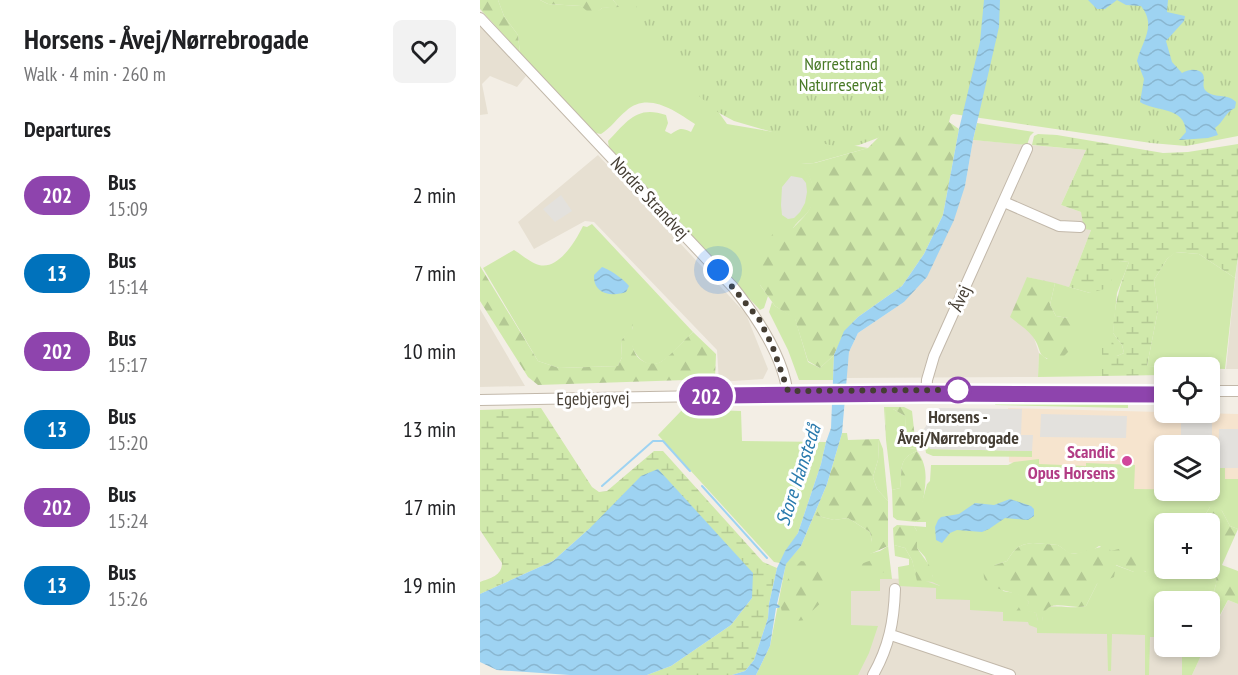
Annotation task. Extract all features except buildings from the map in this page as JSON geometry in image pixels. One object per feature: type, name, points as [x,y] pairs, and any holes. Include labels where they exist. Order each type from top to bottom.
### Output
[{"type":"street","name":"Nordre Strandvej","points":[[480,18],[733,286],[759,319],[772,345],[788,394]]},
{"type":"street","name":"Åvej","points":[[927,393],[927,380],[934,356],[1027,149]]},
{"type":"street","points":[[1004,202],[1059,226],[1080,227]]},
{"type":"street","name":"Egebjergvej","points":[[480,400],[706,396],[723,392],[852,394],[1154,391]]},
{"type":"street","points":[[1220,391],[1238,391]]},
{"type":"street","name":"Egebjergvej","points":[[927,393],[1154,398]]},
{"type":"street","points":[[1220,398],[1238,398]]},
{"type":"street","points":[[873,675],[891,635],[896,589]]},
{"type":"street","points":[[891,635],[1010,675]]},
{"type":"shaded area","points":[[480,26],[526,76],[517,87],[490,76],[482,84],[488,114],[480,115]]},
{"type":"shaded area","points":[[973,140],[1086,150],[1061,205],[1081,212],[1091,230],[1069,287],[1027,277],[1034,338],[1039,353],[1038,377],[846,378],[849,352],[858,333],[904,302],[965,186]]},
{"type":"shaded area","points":[[598,155],[746,314],[768,369],[763,379],[719,382],[717,350],[594,222],[585,221],[534,249],[518,222]]},
{"type":"shaded area","points":[[791,176],[802,178],[806,183],[807,192],[800,212],[794,218],[788,219],[782,215],[782,187]]},
{"type":"shaded area","points":[[561,195],[572,211],[555,222],[543,209]]},
{"type":"shaded area","points":[[1238,256],[1238,369],[1226,369],[1233,298]]},
{"type":"shaded area","points":[[480,309],[525,386],[480,387]]},
{"type":"shaded area","points":[[934,408],[1022,409],[1021,435],[1033,435],[1032,451],[930,449],[924,429],[934,414]]},
{"type":"shaded area","points":[[1008,408],[1154,412],[1154,423],[1220,423],[1220,414],[1238,414],[1238,491],[1220,490],[1220,435],[1154,435],[1154,500],[1009,462]]},
{"type":"shaded area","points":[[1041,414],[1127,416],[1126,438],[1040,437]]},
{"type":"shaded area","points":[[1181,423],[1212,423],[1212,435],[1181,435]]},
{"type":"shaded area","points":[[1219,429],[1238,429],[1238,468],[1220,468]]},
{"type":"shaded area","points":[[1160,501],[1176,501],[1183,507]]},
{"type":"shaded area","points":[[850,578],[917,579],[1154,626],[1154,657],[1185,657],[1184,675],[803,675]]},
{"type":"shaded area","points":[[1228,600],[1238,604],[1238,675],[1192,675],[1200,657],[1220,657],[1220,616]]},
{"type":"green space","points":[[480,0],[498,0],[504,16],[518,35],[520,53],[480,9]]},
{"type":"green space","points":[[498,0],[540,0],[548,4],[581,6],[598,11],[602,8],[618,6],[613,0],[639,0],[727,124],[868,148],[814,163],[801,164],[812,181],[813,202],[784,241],[760,285],[768,296],[764,308],[760,310],[609,148],[608,141],[627,122],[639,114],[656,112],[666,115],[668,123],[665,131],[671,134],[680,129],[691,132],[695,124],[661,105],[643,103],[634,105],[601,134],[595,133],[520,53],[518,35],[504,16]]},
{"type":"green space","points":[[540,0],[613,0],[619,7],[602,8],[593,16],[581,6],[548,4]]},
{"type":"green space","name":"Nørrestrand Naturreservat","points":[[636,0],[1238,0],[1238,136],[1186,146],[953,114],[926,132],[899,130],[859,145],[844,148],[779,134],[734,121],[719,113],[699,96],[691,77],[676,62],[639,39]]},
{"type":"green space","points":[[968,46],[949,122],[959,129],[943,215],[924,254],[902,286],[858,317],[845,331],[834,355],[820,368],[808,361],[795,319],[775,306],[760,285],[762,247],[777,229],[793,228],[805,215],[812,201],[811,181],[800,164],[815,163],[868,148]]},
{"type":"green space","points":[[977,123],[1034,132],[1027,145],[973,140]]},
{"type":"green space","points":[[1038,134],[1057,135],[1163,153],[1188,152],[1238,144],[1238,256],[1235,278],[1199,254],[1176,252],[1167,259],[1154,280],[1158,310],[1147,366],[1154,366],[1154,375],[1102,376],[1102,348],[1107,341],[1113,342],[1117,356],[1124,353],[1122,345],[1113,333],[1118,297],[1129,262],[1120,261],[1108,288],[1090,293],[1069,287],[1091,230],[1084,229],[1081,212],[1061,205],[1086,150],[1032,145],[1034,136]]},
{"type":"green space","points":[[592,224],[693,332],[661,362],[650,364],[637,355],[631,338],[633,326],[621,341],[622,357],[618,366],[559,368],[538,361],[483,268],[514,250],[539,265],[553,263],[566,253],[583,226],[587,227]]},
{"type":"green space","points":[[1175,252],[1199,254],[1235,278],[1225,369],[1220,369],[1220,357],[1154,357],[1154,366],[1147,366],[1158,310],[1154,280],[1167,259]]},
{"type":"green space","points":[[1120,261],[1129,262],[1117,293],[1113,333],[1122,345],[1124,353],[1117,356],[1102,348],[1102,376],[1038,377],[1039,353],[1047,359],[1068,318],[1056,316],[1050,305],[1055,283],[1090,293]]},
{"type":"green space","points":[[480,266],[538,361],[559,368],[618,366],[622,357],[621,341],[633,324],[632,342],[635,352],[642,361],[655,364],[666,358],[693,332],[716,354],[715,379],[538,385],[528,377],[480,301]]},
{"type":"green space","points":[[1027,277],[1055,283],[1050,305],[1056,316],[1068,318],[1076,328],[1073,347],[1060,360],[1043,356],[1031,334],[1010,317]]},
{"type":"green space","points":[[772,302],[795,318],[808,362],[820,368],[834,355],[833,380],[799,380],[788,350],[769,312]]},
{"type":"green space","points":[[996,402],[1128,403],[1128,408],[995,405]]},
{"type":"green space","points":[[884,407],[904,407],[912,411],[916,448],[906,448],[905,416],[893,409],[885,409],[886,440]]},
{"type":"green space","points":[[541,408],[592,487],[599,492],[607,491],[654,451],[663,451],[763,562],[777,568],[768,618],[754,660],[745,671],[732,675],[647,675],[671,666],[731,625],[752,598],[590,528],[553,561],[480,594],[480,582],[498,574],[502,563],[480,530],[480,410]]},
{"type":"green space","points":[[683,409],[741,411],[742,441],[826,442],[798,533],[780,563],[774,562],[658,435]]},
{"type":"green space","points":[[885,409],[893,409],[905,416],[906,447],[916,448],[917,451],[904,461],[900,488],[892,490],[886,440]]},
{"type":"green space","points":[[922,429],[924,429],[930,449],[1032,451],[1032,457],[933,456],[926,453]]},
{"type":"green space","points":[[842,433],[847,433],[848,440],[879,439],[878,460],[873,477],[877,489],[888,501],[888,546],[859,559],[857,556],[861,546],[872,542],[870,532],[848,518],[834,520],[814,515],[827,484]]},
{"type":"green space","points":[[879,439],[883,449],[888,501],[877,489],[873,477],[878,460]]},
{"type":"green space","points":[[917,451],[925,467],[926,475],[921,518],[916,522],[897,520],[893,517],[892,490],[900,488],[901,470],[906,457]]},
{"type":"green space","points":[[1039,459],[1039,464],[1135,465],[1134,489],[1154,489],[1154,501],[1220,501],[1220,468],[1225,468],[1225,479],[1238,479],[1238,529],[1230,526],[1222,511],[1210,507],[1206,513],[1154,513],[1154,579],[1216,579],[1214,591],[1154,591],[1154,637],[1150,637],[1149,675],[1145,675],[1145,635],[1112,634],[1111,671],[1108,671],[1107,634],[1037,633],[1037,628],[1029,625],[1028,622],[1003,621],[1003,612],[970,610],[970,600],[936,599],[936,588],[899,586],[898,567],[909,565],[909,559],[895,556],[894,545],[905,548],[912,560],[917,578],[940,586],[933,577],[925,557],[917,548],[917,531],[914,526],[926,527],[926,522],[916,522],[920,518],[921,506],[927,484],[930,481],[931,465],[1008,465],[1014,462]],"holes":[[[1033,543],[1058,545],[1070,554],[1090,552],[1099,546],[1146,572],[1134,572],[1115,565],[1097,584],[1086,606],[1048,607],[1043,613],[1042,621],[1038,621],[1036,613],[1025,612],[1029,602],[1027,599],[1018,594],[1003,591],[995,565],[1007,561],[1020,546]]]},
{"type":"green space","points":[[1210,507],[1217,507],[1222,511],[1230,526],[1238,529],[1222,565],[1238,571],[1238,604],[1228,600],[1220,615],[1220,591],[1214,591],[1216,579],[1220,579],[1220,513],[1206,513]]},
{"type":"green space","points":[[814,515],[834,520],[848,518],[870,532],[872,542],[868,554],[888,546],[892,579],[880,579],[880,591],[851,591],[851,625],[878,626],[869,653],[858,675],[756,675],[770,646],[786,563],[801,546]]},
{"type":"green space","points":[[897,525],[914,526],[917,531],[917,548],[931,568],[933,577],[942,578],[943,587],[932,582],[917,581],[912,560],[905,548],[894,545],[893,528]]},
{"type":"green space","points":[[1033,543],[1058,545],[1071,554],[1107,546],[1111,551],[1126,547],[1146,573],[1134,572],[1116,565],[1114,577],[1097,584],[1086,606],[1053,606],[1044,613],[1042,622],[1038,621],[1036,613],[1028,612],[1022,615],[1015,613],[1019,607],[1027,606],[1029,602],[1024,598],[994,587],[984,578],[984,572],[1007,561],[1020,546]]},
{"type":"green space","points":[[886,558],[889,560],[889,571],[868,576],[853,575],[862,564]]},
{"type":"green space","points":[[801,561],[814,565],[821,572],[827,596],[805,620],[792,620],[784,616],[781,599],[789,578]]},
{"type":"green space","points":[[1182,657],[1200,657],[1192,675],[1182,675]]},
{"type":"water","points":[[984,0],[1000,0],[999,27],[965,186],[954,220],[927,277],[904,302],[858,333],[849,352],[842,433],[827,484],[801,546],[786,564],[777,604],[780,606],[776,608],[770,646],[756,675],[732,675],[745,671],[754,660],[768,618],[777,568],[785,551],[798,533],[821,464],[831,428],[834,355],[844,331],[858,317],[902,286],[924,254],[943,215],[959,129],[980,42]]},
{"type":"water","points":[[1088,0],[1117,0],[1105,9],[1097,9]]},
{"type":"water","points":[[1117,0],[1168,0],[1167,12],[1185,16],[1184,21],[1166,41],[1172,62],[1182,73],[1191,70],[1201,72],[1204,76],[1205,90],[1208,93],[1233,99],[1236,102],[1235,108],[1228,112],[1215,128],[1218,135],[1179,140],[1186,132],[1180,118],[1168,111],[1140,102],[1144,79],[1137,61],[1147,34],[1148,20],[1141,6],[1126,5]]},
{"type":"water","points":[[602,267],[613,272],[629,286],[626,292],[609,294],[600,290],[594,275]]},
{"type":"water","points":[[658,469],[753,573],[752,598],[731,625],[671,666],[647,675],[570,675],[497,670],[480,662],[480,594],[553,561],[590,528],[641,476]]},
{"type":"water","points":[[1010,499],[1031,506],[1034,509],[1034,516],[1028,520],[1005,518],[982,532],[957,530],[950,533],[942,543],[936,540],[935,527],[941,517],[959,514],[975,503],[994,505]]},
{"type":"waterway","points":[[602,486],[653,441],[663,441],[690,471]]},
{"type":"waterway","points":[[702,486],[767,558]]},
{"type":"bus line","name":"202","points":[[1154,391],[852,390],[723,392],[706,396],[723,399],[1154,398]]},
{"type":"place","name":"Horsens - Åvej/Nørrebrogade","points":[[958,390]]},
{"type":"place","name":"Scandic Opus Horsens","points":[[1127,461]]},
{"type":"route","points":[[718,270],[759,319],[772,345],[788,391],[958,390]]},
{"type":"water label","name":"Store Hanstedå","points":[[798,475]]}]
